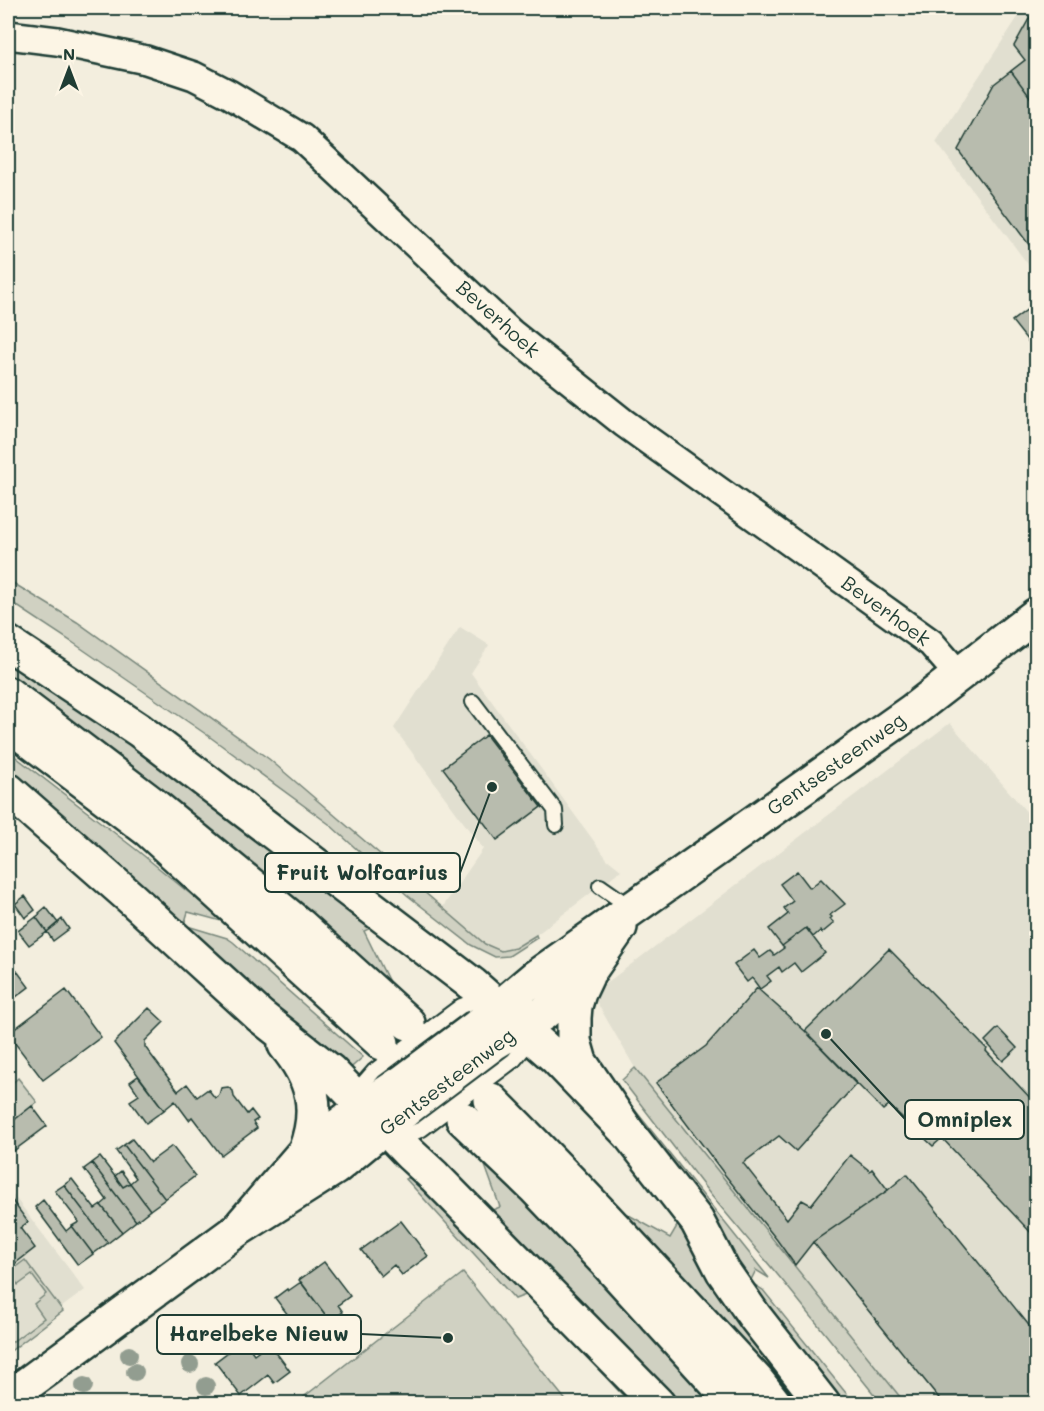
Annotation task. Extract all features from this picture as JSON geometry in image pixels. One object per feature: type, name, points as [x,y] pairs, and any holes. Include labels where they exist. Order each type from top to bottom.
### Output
[{"type":"main road","name":"Gentsesteenweg","points":[[8,1398],[237,1230],[335,1168],[378,1127],[494,1043],[534,978],[912,711],[1036,615]]},
{"type":"main road","points":[[8,643],[139,730],[472,984],[558,1059],[629,1134]]},
{"type":"main road","points":[[8,694],[150,802],[301,926],[408,1023]]},
{"type":"main road","points":[[8,724],[148,830],[382,1043]]},
{"type":"main road","points":[[8,790],[261,1016],[330,1071],[378,1127],[658,1404]]},
{"type":"main road","name":"Gentsesteenweg","points":[[510,1017],[544,1013],[591,969],[633,909]]},
{"type":"main road","points":[[591,969],[575,1006],[574,1041],[580,1062],[629,1134],[697,1221],[723,1271],[754,1317],[822,1404]]},
{"type":"main road","points":[[261,1016],[301,1067],[309,1085],[313,1101],[312,1124],[305,1151]]},
{"type":"main road","points":[[491,1100],[625,1238],[757,1381],[775,1404]]},
{"type":"main road","points":[[463,1119],[543,1196],[735,1404]]},
{"type":"main road","name":"Gentsesteenweg","points":[[237,1230],[305,1151],[378,1127]]},
{"type":"street","name":"Beverhoek","points":[[8,35],[57,41],[146,60],[194,76],[229,94],[302,138],[511,333],[624,423],[932,643],[958,674]]},
{"type":"lane","points":[[473,702],[555,810],[556,825]]},
{"type":"lane","points":[[600,886],[633,909]]},
{"type":"lane","points":[[378,1127],[374,1071],[461,1006],[510,1017]]},
{"type":"shaded area","points":[[1024,8],[1036,8],[1036,275],[936,142]]},
{"type":"shaded area","points":[[8,580],[77,622],[269,759],[485,944],[501,951],[515,948],[536,935],[537,938],[509,956],[495,957],[471,945],[407,895],[329,824],[210,737],[8,600]]},
{"type":"shaded area","points":[[460,627],[489,645],[471,673],[607,859],[621,870],[536,935],[515,948],[501,951],[485,944],[442,908],[483,849],[394,728]]},
{"type":"shaded area","points":[[8,653],[377,925],[364,931],[390,985],[8,675]]},
{"type":"shaded area","points":[[950,723],[1036,823],[1036,1403],[905,1403],[635,1068],[596,1001],[600,988]]},
{"type":"shaded area","points":[[8,751],[138,851],[222,920],[188,912],[184,925],[227,938],[233,942],[363,1057],[345,1073],[8,776]]},
{"type":"shaded area","points":[[635,1068],[905,1403],[881,1403],[710,1194],[622,1080]]},
{"type":"shaded area","points":[[18,1078],[37,1102],[11,1122],[8,1117],[8,1087]]},
{"type":"shaded area","points":[[619,1090],[769,1278],[756,1270],[750,1282],[763,1290],[854,1403],[842,1403],[754,1289]]},
{"type":"shaded area","points":[[484,1159],[578,1254],[714,1403],[672,1403],[487,1212],[500,1207]]},
{"type":"shaded area","points":[[416,1175],[647,1403],[630,1403],[537,1304],[531,1293],[515,1299],[406,1179]]},
{"type":"shaded area","points":[[8,1188],[85,1290],[8,1347]]},
{"type":"shaded area","points":[[627,1214],[670,1238],[680,1224],[808,1403],[794,1403]]},
{"type":"shaded area","points":[[25,1260],[63,1311],[8,1353],[8,1345],[44,1318],[34,1304],[46,1294],[32,1275],[18,1285],[9,1272]]},
{"type":"shaded area","points":[[463,1273],[568,1403],[296,1403]]},
{"type":"building","points":[[1035,8],[1036,105],[1011,71],[1025,60],[1014,46]]},
{"type":"building","points":[[1011,71],[1036,105],[1036,254],[958,150],[994,84]]},
{"type":"building","points":[[1036,303],[1036,341],[1031,345],[1012,321]]},
{"type":"building","points":[[486,735],[541,807],[497,840],[443,768]]},
{"type":"building","points":[[797,871],[810,888],[821,879],[845,904],[830,915],[834,923],[822,933],[820,931],[813,937],[806,928],[782,946],[769,929],[788,914],[784,908],[793,901],[780,884]]},
{"type":"building","points":[[25,896],[35,910],[25,918],[15,904]]},
{"type":"building","points":[[46,907],[58,923],[47,932],[36,917]]},
{"type":"building","points":[[36,917],[47,932],[29,945],[18,931]]},
{"type":"building","points":[[62,919],[69,929],[53,941],[47,932]]},
{"type":"building","points":[[806,928],[825,953],[801,972],[794,963],[782,972],[779,967],[767,976],[771,981],[760,989],[752,978],[747,982],[734,965],[754,950],[760,958],[770,951],[774,955]]},
{"type":"building","points":[[889,949],[987,1049],[986,1051],[1036,1104],[1036,1238],[942,1138],[933,1146],[889,1105],[883,1110],[805,1031]]},
{"type":"building","points":[[8,959],[29,987],[8,1003]]},
{"type":"building","points":[[757,988],[805,1031],[856,1084],[796,1151],[779,1136],[743,1163],[787,1219],[802,1200],[811,1205],[850,1155],[870,1171],[872,1169],[888,1190],[813,1242],[795,1265],[656,1083],[706,1046]]},
{"type":"building","points":[[66,990],[101,1037],[43,1080],[8,1034]]},
{"type":"building","points":[[149,1008],[164,1022],[145,1041],[145,1047],[178,1091],[187,1084],[197,1097],[208,1089],[215,1098],[219,1095],[221,1088],[228,1087],[247,1114],[251,1110],[258,1119],[253,1122],[257,1128],[221,1155],[192,1117],[189,1120],[175,1101],[164,1110],[114,1043]]},
{"type":"building","points":[[998,1028],[1017,1048],[1003,1061],[985,1041]]},
{"type":"building","points":[[138,1076],[164,1110],[146,1123],[130,1101],[139,1095],[130,1082]]},
{"type":"building","points":[[32,1106],[47,1126],[8,1155],[8,1125]]},
{"type":"building","points":[[132,1139],[150,1162],[172,1146],[195,1176],[165,1199],[124,1145]]},
{"type":"building","points":[[124,1145],[165,1199],[150,1210],[130,1183],[136,1178],[116,1151]]},
{"type":"building","points":[[100,1157],[123,1187],[130,1183],[150,1210],[136,1221],[92,1163]]},
{"type":"building","points":[[92,1163],[136,1221],[122,1232],[101,1205],[107,1200],[84,1169]]},
{"type":"building","points":[[121,1171],[130,1183],[123,1187],[115,1176]]},
{"type":"building","points":[[907,1174],[1036,1334],[1036,1404],[933,1404],[939,1398],[813,1242],[888,1190]]},
{"type":"building","points":[[72,1179],[95,1209],[101,1205],[122,1232],[108,1243],[64,1185]]},
{"type":"building","points":[[64,1185],[108,1243],[93,1254],[72,1226],[79,1222],[55,1191]]},
{"type":"building","points":[[8,1195],[28,1222],[20,1228],[35,1248],[8,1269]]},
{"type":"building","points":[[43,1200],[66,1231],[72,1226],[93,1254],[78,1265],[35,1207]]},
{"type":"building","points":[[401,1221],[428,1256],[402,1275],[394,1265],[381,1276],[361,1250]]},
{"type":"building","points":[[324,1262],[350,1296],[338,1305],[343,1312],[330,1321],[299,1280]]},
{"type":"building","points":[[301,1282],[330,1321],[318,1331],[312,1324],[301,1332],[275,1298]]},
{"type":"building","points":[[244,1340],[254,1354],[269,1343],[290,1371],[274,1383],[268,1375],[241,1396],[215,1362]]},
{"type":"place","name":"Fruit Wolfcarius","points":[[492,787]]},
{"type":"place","name":"Omniplex","points":[[826,1034]]},
{"type":"place","name":"Harelbeke Nieuw","points":[[448,1338]]}]
